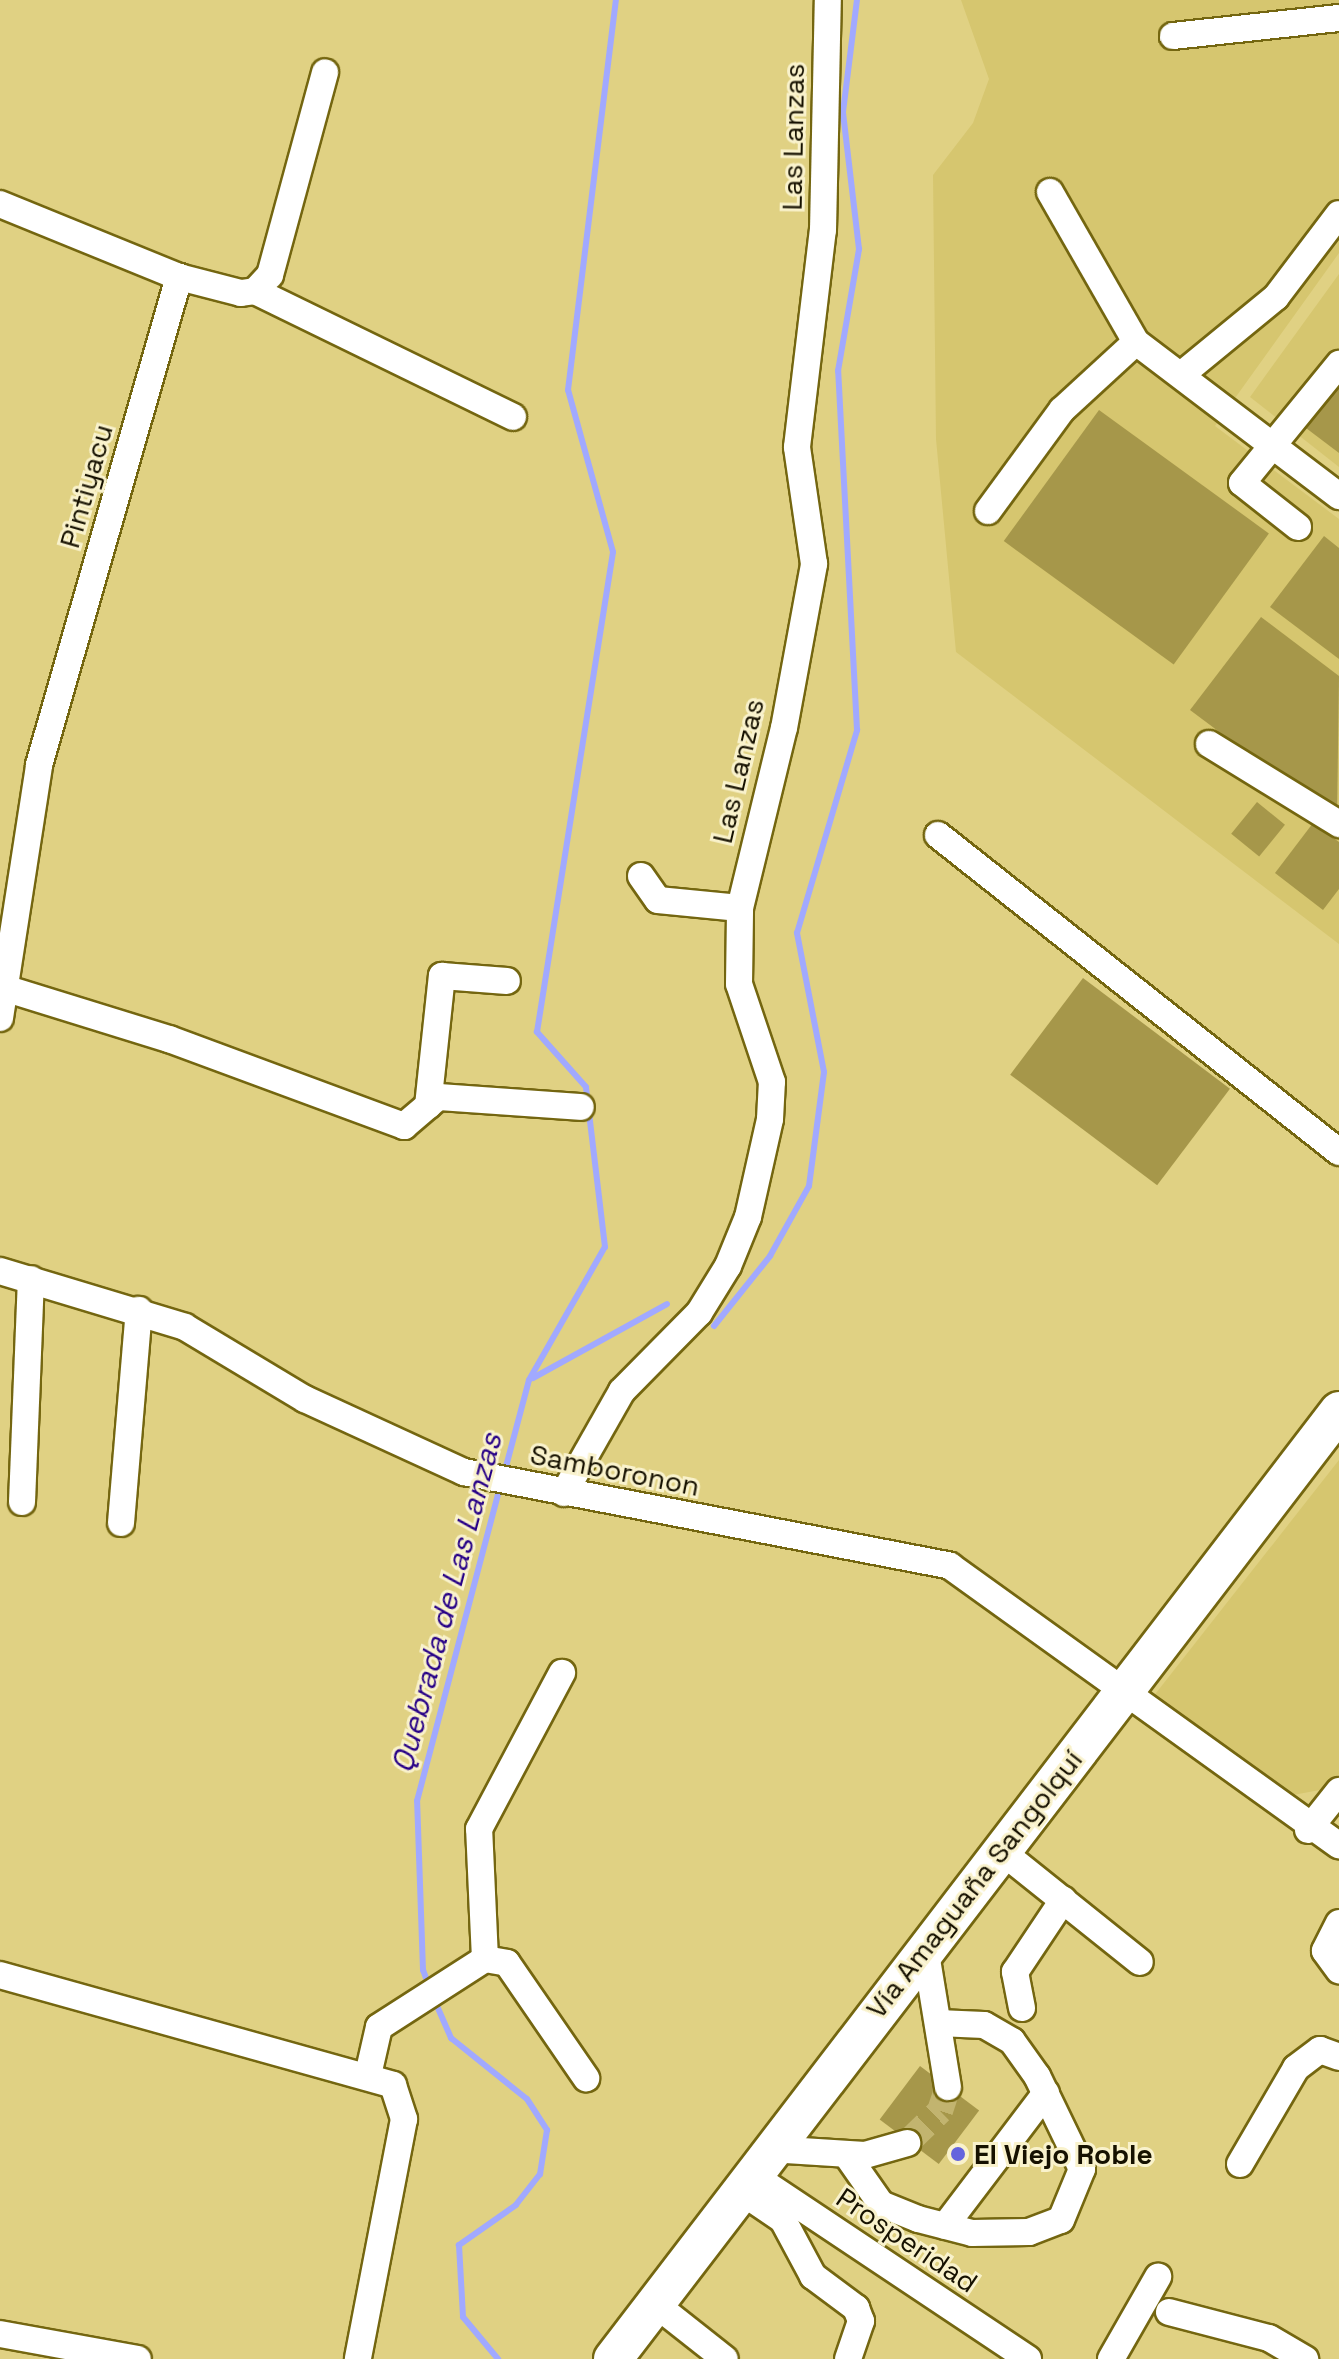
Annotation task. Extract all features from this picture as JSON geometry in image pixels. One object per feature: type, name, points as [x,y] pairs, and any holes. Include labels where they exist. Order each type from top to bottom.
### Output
[{"type":"highway","name":"Vía Amaguaña Sangolquí","points":[[613,2359],[753,2171],[1339,1411]]},
{"type":"street","name":"Las Lanzas","points":[[555,1492],[622,1391],[699,1313],[748,1217],[772,1082],[739,984],[740,908],[784,728],[814,564],[797,447],[823,230],[828,0]]},
{"type":"street","points":[[1173,36],[1339,18]]},
{"type":"street","points":[[255,291],[270,275],[325,72]]},
{"type":"street","points":[[1050,192],[1136,342],[1339,496]]},
{"type":"street","points":[[0,204],[179,277],[255,291],[513,417]]},
{"type":"street","points":[[1181,375],[1276,297],[1339,214]]},
{"type":"street","name":"Pintiyacu","points":[[0,1018],[39,765],[179,277]]},
{"type":"street","points":[[988,511],[1062,410],[1136,342]]},
{"type":"street","points":[[1298,527],[1242,483],[1339,364]]},
{"type":"street","points":[[1209,744],[1339,824]]},
{"type":"street","points":[[938,835],[1339,1152]]},
{"type":"street","points":[[641,876],[658,900],[740,908]]},
{"type":"street","points":[[428,1106],[442,976],[507,981]]},
{"type":"street","points":[[4,988],[169,1039],[404,1126],[428,1106],[454,1096],[581,1107]]},
{"type":"street","name":"Samboronon","points":[[0,1271],[139,1310],[185,1327],[331,1412],[464,1472],[950,1566],[1120,1695],[1308,1830],[1339,1846]]},
{"type":"street","points":[[22,1502],[31,1279]]},
{"type":"street","points":[[121,1523],[139,1310]]},
{"type":"street","points":[[476,1966],[479,1829],[562,1673]]},
{"type":"street","points":[[1308,1830],[1339,1791]]},
{"type":"street","points":[[1000,1850],[1140,1962]]},
{"type":"street","points":[[1022,2008],[1015,1972],[1063,1900]]},
{"type":"street","points":[[1339,1923],[1325,1951],[1339,1970]]},
{"type":"street","points":[[925,1947],[948,2087]]},
{"type":"street","points":[[368,2075],[379,2027],[404,2008],[476,1966],[507,1963],[586,2078]]},
{"type":"street","points":[[0,1975],[368,2075],[393,2085],[404,2119],[358,2359]]},
{"type":"street","points":[[846,2154],[881,2204],[945,2226],[1029,2232],[1061,2220],[1082,2169],[1046,2093],[1012,2041],[984,2025],[938,2023]]},
{"type":"street","points":[[1240,2164],[1296,2068],[1320,2050],[1339,2057]]},
{"type":"street","points":[[945,2226],[1046,2093]]},
{"type":"street","points":[[848,2359],[861,2321],[856,2308],[813,2276],[753,2171],[907,2143]]},
{"type":"street","name":"Prosperidad","points":[[753,2171],[1021,2357]]},
{"type":"street","points":[[1111,2359],[1112,2345],[1158,2277]]},
{"type":"street","points":[[654,2303],[725,2359]]},
{"type":"street","points":[[1169,2312],[1269,2338],[1305,2359]]},
{"type":"street","points":[[0,2334],[138,2359]]},
{"type":"shaded area","points":[[961,0],[1339,0],[1339,253],[1215,426],[1339,519],[1339,944],[956,652],[936,439],[933,175],[973,123],[989,79]]},
{"type":"shaded area","points":[[1339,274],[1339,467],[1250,397]]},
{"type":"shaded area","points":[[1339,1460],[1339,1774],[1325,1789],[1277,1798],[1149,1702]]},
{"type":"building","points":[[1339,378],[1339,453],[1302,425]]},
{"type":"building","points":[[1099,410],[1269,533],[1174,664],[1004,541]]},
{"type":"building","points":[[1324,536],[1339,548],[1339,659],[1270,607]]},
{"type":"building","points":[[1261,617],[1339,676],[1337,820],[1190,710]]},
{"type":"building","points":[[1257,802],[1285,825],[1259,857],[1231,834]]},
{"type":"building","points":[[1313,823],[1339,842],[1339,889],[1323,910],[1275,873]]},
{"type":"building","points":[[1083,978],[1230,1089],[1157,1185],[1010,1075]]},
{"type":"building","points":[[920,2066],[979,2111],[939,2164],[880,2120]]},
{"type":"waterway","points":[[504,1474],[529,1380],[605,1247],[586,1087],[537,1032],[613,552],[568,390],[616,0]]},
{"type":"waterway","points":[[714,1326],[770,1256],[809,1186],[824,1072],[797,933],[857,730],[838,371],[859,249],[843,112],[857,0]]},
{"type":"waterway","points":[[533,1378],[667,1304]]},
{"type":"waterway","name":"Quebrada de Las Lanzas","points":[[430,1989],[423,1970],[417,1801],[501,1484]]},
{"type":"waterway","name":"Quebrada de Las Lanzas","points":[[434,1999],[451,2038],[527,2099],[547,2130],[540,2174],[516,2205],[459,2245],[463,2317],[498,2359]]},
{"type":"tunnel","points":[[907,2143],[940,2111],[948,2087]]},
{"type":"place","name":"El Viejo Roble","points":[[958,2154]]}]
